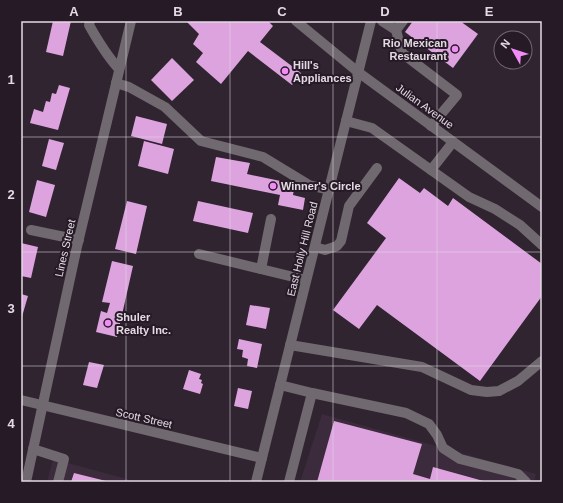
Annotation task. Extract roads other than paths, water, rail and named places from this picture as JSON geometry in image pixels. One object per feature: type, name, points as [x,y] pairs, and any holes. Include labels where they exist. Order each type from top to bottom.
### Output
[{"type":"street","points":[[90,21],[89,25],[107,56],[120,69]]},
{"type":"street","name":"Lines Street","points":[[26,482],[79,240],[131,21]]},
{"type":"street","name":"Julian Avenue","points":[[296,21],[358,72],[542,208]]},
{"type":"street","name":"East Holly Hill Road","points":[[256,482],[371,21]]},
{"type":"street","points":[[382,21],[396,30],[402,53],[457,95],[431,126]]},
{"type":"street","points":[[396,30],[403,21]]},
{"type":"street","points":[[116,83],[129,87],[165,107],[201,141],[263,157],[309,185],[329,190]]},
{"type":"street","points":[[346,121],[372,128],[469,197],[495,209],[520,225],[542,245]]},
{"type":"street","points":[[431,170],[453,142]]},
{"type":"street","points":[[315,247],[325,250],[337,246],[340,241],[349,206],[377,168]]},
{"type":"street","points":[[261,269],[271,219]]},
{"type":"street","points":[[31,230],[79,240]]},
{"type":"street","points":[[200,254],[306,280]]},
{"type":"street","points":[[290,346],[422,367],[471,390],[487,392],[499,391],[518,381],[542,361]]},
{"type":"street","points":[[280,385],[406,413],[429,424],[437,435],[443,448],[460,459],[518,474],[526,482]]},
{"type":"street","points":[[289,482],[312,393]]},
{"type":"street","name":"Scott Street","points":[[21,400],[262,458]]},
{"type":"street","points":[[33,449],[64,459],[58,482]]},
{"type":"place","name":"Rio Mexican Restaurant","points":[[455,49]]},
{"type":"place","name":"Hill's Appliances","points":[[285,71]]},
{"type":"place","name":"Winner's Circle","points":[[273,186]]},
{"type":"place","name":"Shuler Realty Inc.","points":[[108,323]]}]
